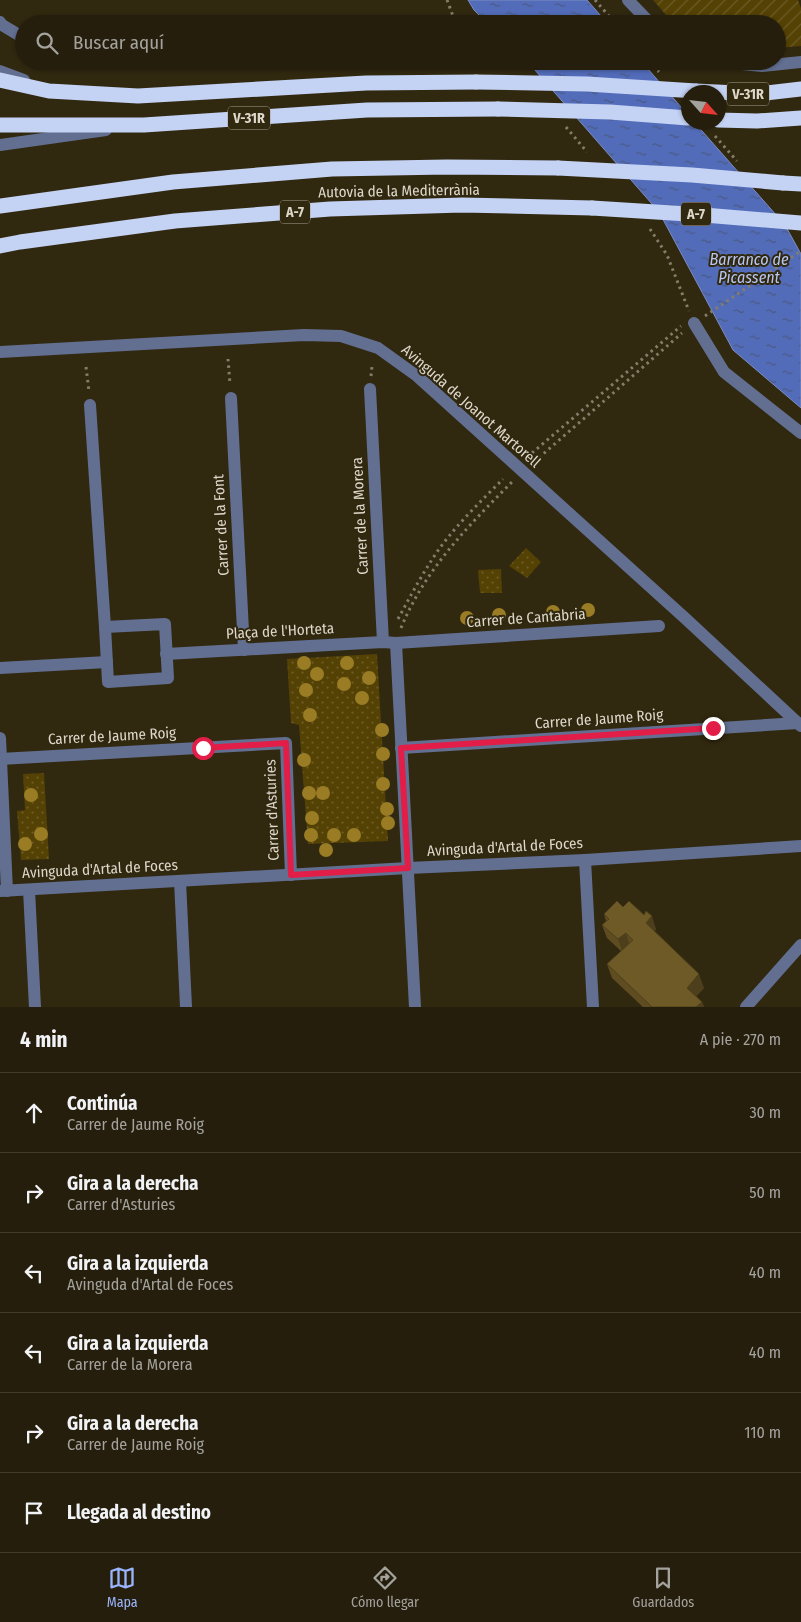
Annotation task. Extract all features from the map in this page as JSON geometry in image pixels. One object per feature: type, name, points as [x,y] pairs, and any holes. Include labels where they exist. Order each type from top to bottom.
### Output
[{"type":"highway","name":"V-31R","points":[[0,80],[49,92],[138,96],[366,83],[587,84],[757,94],[801,89]]},
{"type":"highway","name":"V-31R","points":[[0,125],[144,125],[367,110],[498,109],[610,112],[681,117]]},
{"type":"highway","name":"V-31R","points":[[726,120],[757,121],[801,118]]},
{"type":"highway","name":"Autovia de la Mediterrània","points":[[0,206],[173,182],[332,169],[558,168],[692,175],[801,184]]},
{"type":"highway","name":"Autovia de la Mediterrània","points":[[0,246],[175,221],[330,209],[462,206],[592,208],[704,214],[801,223]]},
{"type":"street","points":[[628,0],[642,15]]},
{"type":"street","points":[[0,22],[15,33]]},
{"type":"street","points":[[786,64],[801,62]]},
{"type":"street","points":[[0,71],[49,92]]},
{"type":"street","points":[[0,145],[144,125]]},
{"type":"street","points":[[692,320],[724,372],[801,434]]},
{"type":"street","name":"Avinguda de Joanot Martorell","points":[[0,352],[304,335],[341,336],[378,348],[424,382],[800,724]]},
{"type":"street","name":"Carrer de la Morera","points":[[370,389],[389,642],[401,748],[415,1007]]},
{"type":"street","name":"Carrer de la Font","points":[[231,398],[244,650]]},
{"type":"street","points":[[90,405],[108,682],[168,678],[165,624],[105,627]]},
{"type":"street","name":"Carrer de Cantabria","points":[[389,642],[659,626]]},
{"type":"street","name":"Plaça de l'Horteta","points":[[166,654],[389,642]]},
{"type":"street","points":[[0,668],[107,662]]},
{"type":"street","name":"Carrer de Jaume Roig","points":[[401,748],[800,724]]},
{"type":"street","points":[[0,738],[3,891]]},
{"type":"street","name":"Carrer de Jaume Roig","points":[[1,759],[286,743]]},
{"type":"street","name":"Carrer d'Asturies","points":[[286,743],[291,875]]},
{"type":"street","name":"Avinguda d'Artal de Foces","points":[[3,891],[585,860],[801,846]]},
{"type":"street","points":[[585,860],[593,1007]]},
{"type":"street","points":[[180,881],[186,1007]]},
{"type":"street","points":[[28,890],[36,1007]]},
{"type":"street","points":[[746,1007],[801,945]]},
{"type":"path","points":[[447,0],[453,15]]},
{"type":"path","points":[[595,0],[608,15]]},
{"type":"path","points":[[532,453],[692,320],[708,314],[801,251]]},
{"type":"path","points":[[228,359],[231,398]]},
{"type":"path","points":[[86,367],[90,405]]},
{"type":"path","points":[[389,642],[412,592],[436,553],[503,479]]},
{"type":"shaded area","points":[[653,0],[798,0],[801,8],[801,46],[786,47],[786,15],[666,15]]},
{"type":"shaded area","points":[[526,548],[541,562],[527,578],[509,566]]},
{"type":"shaded area","points":[[501,569],[502,593],[480,593],[478,570]]},
{"type":"shaded area","points":[[377,654],[388,841],[308,844],[299,725],[291,723],[287,659]]},
{"type":"shaded area","points":[[44,773],[49,859],[21,860],[17,811],[25,810],[23,774]]},
{"type":"water","points":[[468,0],[587,0],[600,15],[479,15]]},
{"type":"water","name":"Barranco de Picassent","points":[[535,70],[649,70],[681,107],[681,130],[701,130],[785,225],[801,254],[801,408],[733,350],[659,212]]},
{"type":"building","points":[[617,901],[623,907],[629,901],[644,915],[646,911],[652,916],[646,923],[699,974],[687,988],[702,1002],[696,1007],[652,1007],[607,964],[633,940],[626,933],[618,939],[602,925],[609,919],[604,914]]},
{"type":"route","points":[[203,748],[286,743],[291,875],[408,868],[401,748],[713,728]]}]
